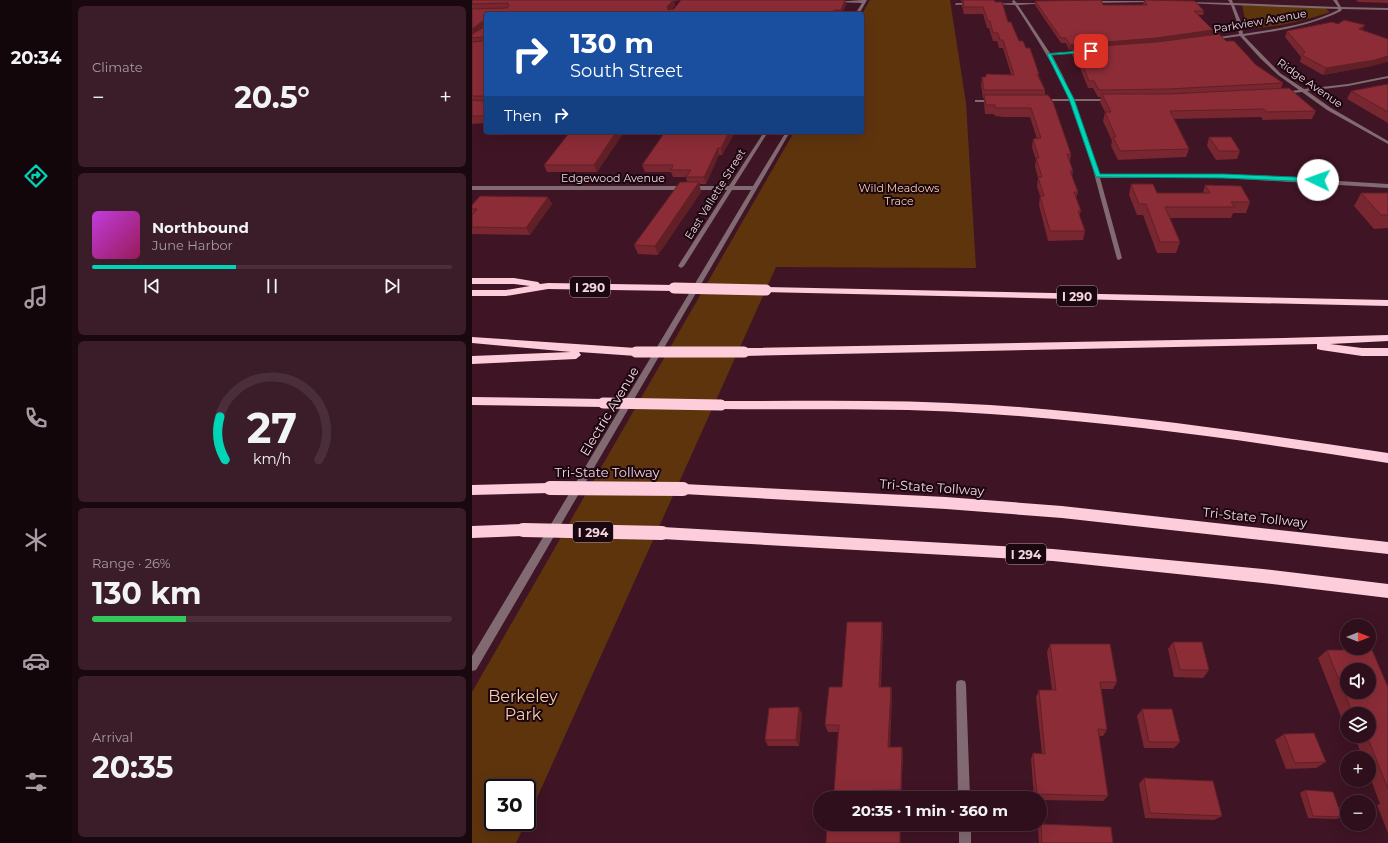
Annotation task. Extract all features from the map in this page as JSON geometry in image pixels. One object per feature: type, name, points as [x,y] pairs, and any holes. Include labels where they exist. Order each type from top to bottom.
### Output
[{"type":"highway","points":[[472,281],[514,282],[548,286]]},
{"type":"highway","name":"I 290","points":[[472,293],[506,293],[548,286],[1388,303]]},
{"type":"highway","points":[[472,360],[621,352],[744,352],[1284,342],[1388,338]]},
{"type":"highway","points":[[472,340],[621,352]]},
{"type":"highway","points":[[1284,342],[1362,352],[1388,352]]},
{"type":"highway","points":[[472,401],[905,406],[1028,412],[1233,434],[1388,458]]},
{"type":"highway","name":"Tri-State Tollway","points":[[472,490],[550,488],[682,488],[938,503],[1062,512],[1388,548]]},
{"type":"highway","name":"I 294","points":[[472,528],[662,533],[1053,555],[1263,576],[1388,591]]},
{"type":"highway","points":[[472,532],[524,530]]},
{"type":"street","points":[[1335,0],[1340,7]]},
{"type":"street","points":[[832,2],[864,1]]},
{"type":"street","points":[[858,12],[864,1]]},
{"type":"street","points":[[986,4],[1015,2],[1054,3]]},
{"type":"street","points":[[1015,2],[1049,54],[1071,99],[1098,176],[1119,258]]},
{"type":"street","points":[[1084,2],[1156,2]]},
{"type":"street","points":[[1186,2],[1231,2],[1388,8]]},
{"type":"street","points":[[1231,2],[1239,22],[1241,35]]},
{"type":"street","points":[[956,4],[979,4]]},
{"type":"street","name":"Parkview Avenue","points":[[1210,40],[1322,19],[1340,10],[1340,7]]},
{"type":"street","name":"Ridge Avenue","points":[[1241,35],[1270,66],[1303,92],[1348,120],[1388,142]]},
{"type":"street","points":[[1049,54],[1086,52]]},
{"type":"street","points":[[1275,94],[1303,92],[1388,77]]},
{"type":"street","points":[[1032,100],[1114,100]]},
{"type":"street","points":[[977,101],[1001,101]]},
{"type":"street","name":"East Vallette Street","points":[[681,266],[765,134]]},
{"type":"street","points":[[755,188],[787,134]]},
{"type":"street","points":[[1098,176],[1223,176],[1388,186]]},
{"type":"street","name":"Edgewood Avenue","points":[[472,188],[755,188]]},
{"type":"street","name":"Electric Avenue","points":[[472,666],[755,188]]},
{"type":"street","points":[[961,685],[964,791]]},
{"type":"street","points":[[965,831],[965,843]]},
{"type":"green space","points":[[870,0],[950,0],[966,103],[976,268],[776,267],[536,800],[536,779],[484,779],[484,831],[522,831],[516,843],[472,843],[472,692],[793,134],[864,134],[864,12]]},
{"type":"green space","points":[[1242,5],[1324,7],[1330,12],[1289,23],[1268,27],[1247,28]]},
{"type":"building","points":[[472,0],[673,0],[667,7],[668,10],[674,9],[681,0],[845,0],[841,10],[834,10],[833,12],[484,12],[484,27],[483,21],[472,29],[472,9],[507,8],[509,5],[508,3],[472,4]]},
{"type":"building","points":[[963,0],[994,0],[995,2],[1002,2],[1008,22],[1011,22],[1019,41],[1023,41],[1026,48],[1030,48],[1039,74],[1037,74],[1045,90],[984,90],[982,77],[986,77],[986,74],[1014,75],[1003,40],[1000,40],[998,33],[993,33],[990,21],[988,21],[983,7],[964,7]]},
{"type":"building","points":[[1101,0],[1103,5],[1147,5],[1144,0],[1195,1],[1204,11],[1194,11],[1213,30],[1156,38],[1070,45],[1066,38],[1061,38],[1035,1]]},
{"type":"building","points":[[1344,20],[1365,25],[1359,29],[1388,39],[1388,56],[1375,60],[1326,68],[1302,55],[1305,52],[1287,31],[1332,22],[1338,24]]},
{"type":"building","points":[[484,27],[484,39],[483,37],[472,38],[472,34]]},
{"type":"building","points":[[1219,34],[1226,41],[1234,41],[1256,65],[1283,83],[1168,89],[1099,90],[1094,81],[1089,81],[1080,58],[1078,58],[1073,48],[1157,42]]},
{"type":"building","points":[[484,41],[484,96],[472,96],[472,42]]},
{"type":"building","points":[[1388,84],[1388,112],[1351,91]]},
{"type":"building","points":[[1289,88],[1316,111],[1266,112],[1264,109],[1170,111],[1189,149],[1120,151],[1113,137],[1116,137],[1105,112],[1111,112],[1102,94],[1168,94]]},
{"type":"building","points":[[984,95],[1048,95],[1053,102],[1071,154],[1067,154],[1073,171],[1070,171],[1078,192],[1074,192],[1081,211],[1078,211],[1085,231],[1050,231],[1040,196],[1044,196],[1038,177],[1042,177],[1036,158],[1039,158],[1033,139],[1041,138],[1031,108],[995,108],[995,105],[986,105]]},
{"type":"building","points":[[484,96],[484,116],[472,116],[472,100],[483,101]]},
{"type":"building","points":[[568,134],[615,134],[594,165],[544,165]]},
{"type":"building","points":[[664,134],[728,134],[721,148],[718,148],[704,177],[686,177],[691,170],[671,170],[673,165],[642,165]]},
{"type":"building","points":[[1209,137],[1231,137],[1240,151],[1219,151]]},
{"type":"building","points":[[680,182],[699,182],[655,246],[634,245]]},
{"type":"building","points":[[1131,184],[1153,184],[1157,193],[1210,193],[1205,185],[1241,186],[1250,202],[1231,202],[1235,207],[1165,207],[1180,242],[1160,242],[1146,204],[1139,204]]},
{"type":"building","points":[[1361,193],[1388,193],[1388,215],[1381,215]]},
{"type":"building","points":[[480,196],[548,197],[526,228],[472,227],[472,215],[477,209],[472,209],[472,205]]},
{"type":"building","points":[[847,622],[882,622],[879,687],[891,687],[888,747],[902,747],[901,790],[834,791],[839,725],[825,725],[829,687],[842,687]]},
{"type":"building","points":[[1173,642],[1202,642],[1209,670],[1180,670]]},
{"type":"building","points":[[1050,644],[1110,644],[1117,682],[1100,682],[1107,730],[1098,729],[1108,796],[1047,794],[1047,791],[1037,791],[1033,753],[1045,754],[1039,690],[1056,690]]},
{"type":"building","points":[[1327,650],[1340,650],[1340,655],[1374,655],[1388,687],[1388,789],[1376,759],[1376,751],[1373,751],[1370,743],[1376,743],[1376,707],[1350,707],[1347,699],[1376,699],[1376,663],[1340,663],[1340,682]]},
{"type":"building","points":[[799,707],[796,740],[765,740],[769,708]]},
{"type":"building","points":[[1142,709],[1172,709],[1180,742],[1149,742]]},
{"type":"building","points":[[1314,733],[1326,762],[1295,763],[1284,734]]},
{"type":"building","points":[[1144,778],[1213,781],[1222,816],[1150,813]]},
{"type":"building","points":[[1305,790],[1333,792],[1340,811],[1340,817],[1313,816]]},
{"type":"building","points":[[1047,824],[1111,827],[1113,843],[1042,843],[1041,831],[1047,831]]},
{"type":"building","points":[[827,831],[900,831],[900,843],[826,843]]},
{"type":"route","points":[[1091,51],[1049,54],[1071,99],[1098,176],[1223,176],[1318,180]]},
{"type":"park label","name":"Wild Meadows Trace","points":[[899,194]]},
{"type":"park label","name":"Berkeley Park","points":[[523,705]]}]
